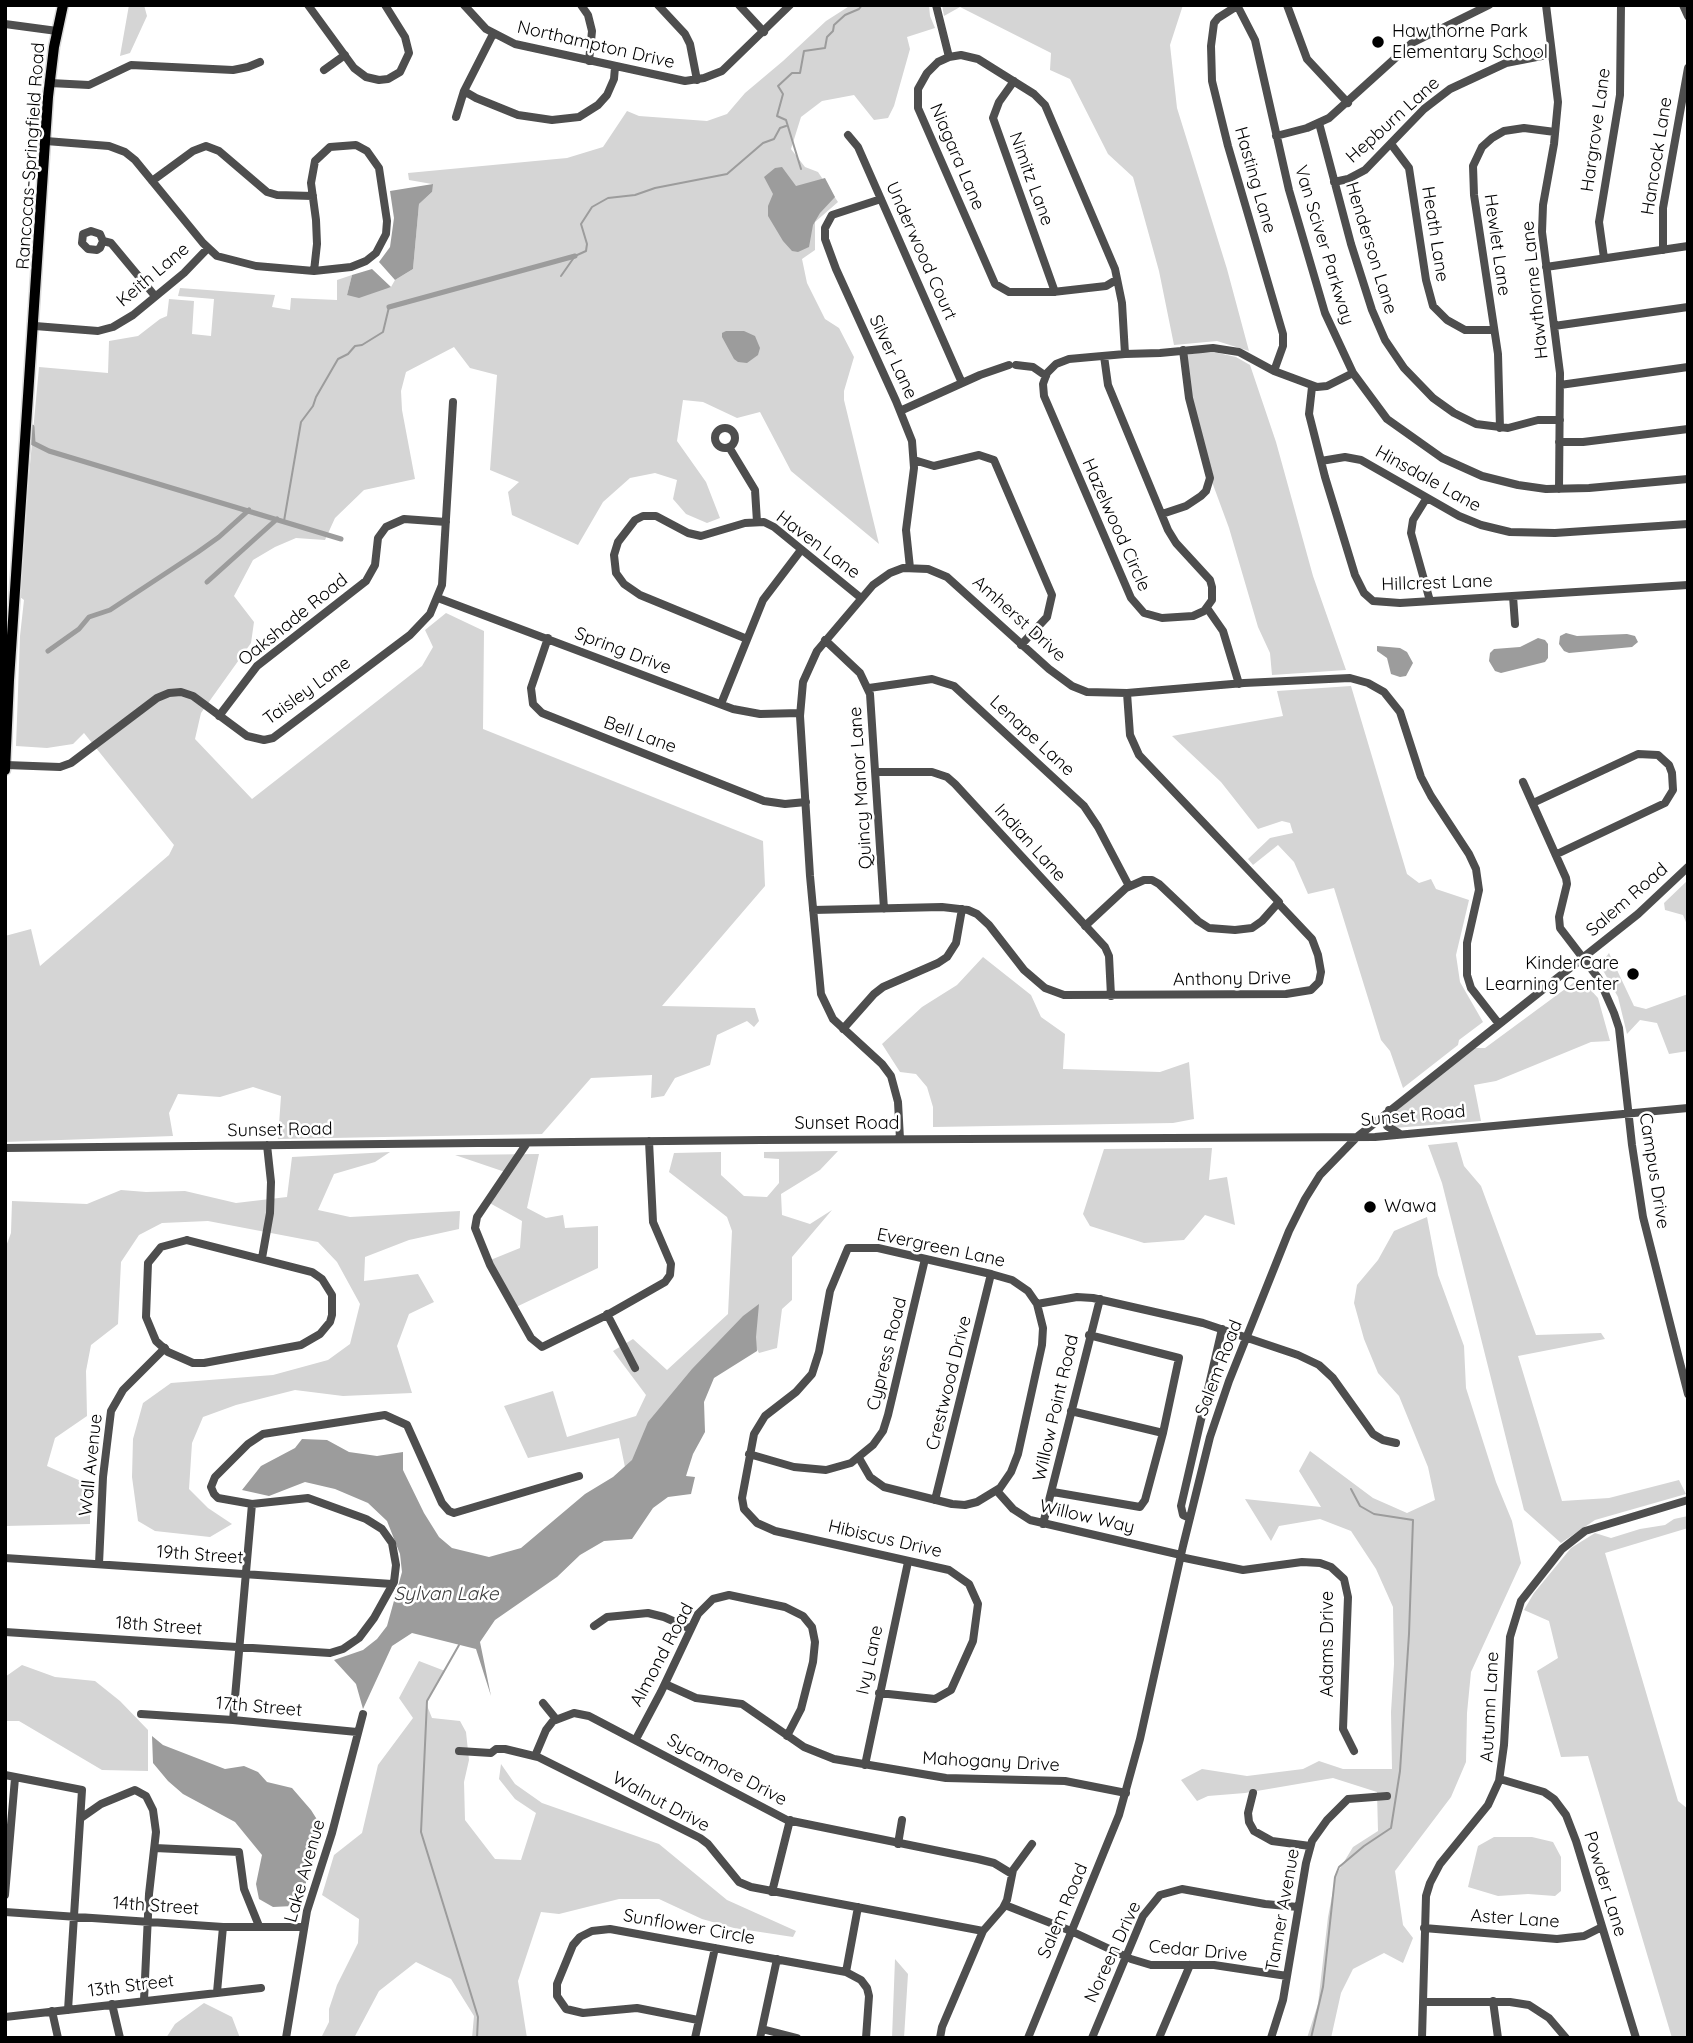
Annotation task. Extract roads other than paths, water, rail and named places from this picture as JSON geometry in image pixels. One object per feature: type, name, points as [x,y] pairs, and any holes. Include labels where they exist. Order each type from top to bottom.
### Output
[{"type":"main road","name":"Rancocas-Springfield Road","points":[[5,770],[50,83],[63,5]]},
{"type":"street","points":[[308,5],[345,55],[366,78],[388,79],[400,72],[406,63],[409,47],[385,5]]},
{"type":"street","name":"Northampton Drive","points":[[464,5],[493,34],[515,44],[685,81],[697,80],[722,71],[790,5]]},
{"type":"street","points":[[581,5],[588,15],[592,31],[589,61]]},
{"type":"street","points":[[658,5],[685,34],[690,44],[697,80]]},
{"type":"street","points":[[739,5],[764,32]]},
{"type":"street","points":[[936,5],[949,57],[961,55],[978,59],[1040,99],[1048,111],[1115,269],[1122,303],[1125,354]]},
{"type":"street","name":"Van Sciver Parkway","points":[[1237,5],[1255,40],[1276,136],[1325,313],[1353,373],[1387,419],[1442,458],[1495,480],[1518,485],[1559,489],[1688,479]]},
{"type":"street","name":"Hasting Lane","points":[[1237,5],[1214,23],[1211,47],[1212,81],[1228,146],[1283,334],[1281,352],[1274,371]]},
{"type":"street","points":[[1287,5],[1307,59],[1348,103]]},
{"type":"street","points":[[1276,136],[1319,123],[1348,103],[1412,43],[1489,5]]},
{"type":"street","name":"Hawthorne Lane","points":[[1546,5],[1558,93],[1555,132],[1542,214],[1542,241],[1560,385],[1559,489]]},
{"type":"street","name":"Hargrove Lane","points":[[1604,258],[1599,222],[1621,86],[1621,5]]},
{"type":"street","points":[[1683,5],[1688,16]]},
{"type":"street","points":[[5,24],[57,31]]},
{"type":"street","points":[[456,117],[464,91],[493,34]]},
{"type":"street","name":"Hepburn Lane","points":[[1334,182],[1354,177],[1365,170],[1429,104],[1450,89],[1506,63],[1552,54]]},
{"type":"street","points":[[324,70],[345,55]]},
{"type":"street","name":"Niagara Lane","points":[[949,57],[938,62],[924,77],[916,92],[917,103],[990,276],[998,287],[1009,292],[1055,292],[1110,285],[1116,280]]},
{"type":"street","points":[[50,83],[89,85],[131,65],[233,70],[260,62]]},
{"type":"street","points":[[464,91],[518,115],[552,120],[579,117],[598,105],[607,94],[614,79],[615,67]]},
{"type":"street","name":"Hancock Lane","points":[[1663,250],[1663,208],[1688,68]]},
{"type":"street","name":"Nimitz Lane","points":[[1014,81],[996,107],[993,118],[1055,292]]},
{"type":"street","name":"Henderson Lane","points":[[1319,123],[1363,286],[1378,326],[1390,348],[1415,380],[1440,403],[1476,424],[1500,428],[1538,420],[1560,420]]},
{"type":"street","name":"Hewlet Lane","points":[[1500,428],[1498,354],[1472,180],[1475,159],[1487,142],[1504,131],[1524,128],[1555,132]]},
{"type":"street","name":"Underwood Court","points":[[848,135],[858,147],[962,383]]},
{"type":"street","points":[[46,141],[120,149],[135,160],[216,256],[229,261],[314,271],[351,267],[366,261],[376,253],[386,234],[387,221],[379,168],[367,151],[356,145],[330,147],[315,161],[311,183],[317,244],[314,271]]},
{"type":"street","name":"Heath Lane","points":[[1391,144],[1409,168],[1427,288],[1433,306],[1447,320],[1465,330],[1494,330]]},
{"type":"street","points":[[152,181],[193,150],[206,146],[219,151],[267,192],[277,195],[313,196]]},
{"type":"street","name":"Silver Lane","points":[[881,199],[832,215],[825,228],[825,239],[911,436],[914,460],[906,530],[911,568]]},
{"type":"street","points":[[103,241],[116,246],[155,296]]},
{"type":"street","points":[[1546,267],[1688,246]]},
{"type":"street","name":"Keith Lane","points":[[35,326],[98,331],[108,329],[123,321],[184,273],[208,248]]},
{"type":"street","points":[[1554,327],[1688,307]]},
{"type":"street","points":[[900,411],[962,383],[1013,365],[1033,367],[1046,376],[1062,361],[1125,354],[1213,348],[1236,351],[1312,387],[1327,386],[1353,373]]},
{"type":"street","points":[[1162,514],[1186,506],[1201,496],[1206,491],[1210,478],[1187,391],[1183,350]]},
{"type":"street","points":[[1104,356],[1108,385],[1176,544],[1210,580],[1213,593],[1207,608],[1223,631],[1239,684]]},
{"type":"street","points":[[1560,385],[1688,367]]},
{"type":"street","name":"Hazelwood Circle","points":[[1046,376],[1044,396],[1134,604],[1144,614],[1162,618],[1193,616],[1207,608]]},
{"type":"street","name":"Hillcrest Lane","points":[[1312,387],[1309,414],[1321,461],[1352,568],[1364,593],[1373,601],[1386,604],[1688,585]]},
{"type":"street","name":"Taisley Lane","points":[[6,765],[60,767],[71,763],[157,698],[169,693],[181,692],[193,696],[247,736],[264,740],[273,738],[410,635],[430,614],[438,598],[444,572],[453,402]]},
{"type":"street","points":[[1559,442],[1583,442],[1688,429]]},
{"type":"street","points":[[729,447],[754,490],[757,522]]},
{"type":"street","points":[[914,460],[934,466],[979,455],[994,460],[1052,595],[1047,617],[1021,645]]},
{"type":"street","name":"Hinsdale Lane","points":[[1321,461],[1345,457],[1361,460],[1426,499],[1474,522],[1510,532],[1555,533],[1688,524]]},
{"type":"street","points":[[1426,499],[1413,520],[1411,533],[1430,601]]},
{"type":"street","name":"Haven Lane","points":[[747,639],[631,591],[616,573],[614,555],[618,542],[629,527],[643,516],[660,517],[688,533],[701,536],[757,522],[774,527],[861,598]]},
{"type":"street","name":"Oakshade Road","points":[[219,716],[257,666],[366,581],[375,565],[378,538],[386,527],[404,519],[446,522]]},
{"type":"street","points":[[721,704],[764,597],[801,550]]},
{"type":"street","points":[[900,1139],[898,1102],[891,1076],[829,1013],[821,994],[800,713],[806,674],[825,640],[861,598],[886,575],[911,568]]},
{"type":"street","name":"Amherst Drive","points":[[911,568],[932,569],[947,577],[1021,645],[1059,677],[1079,689],[1100,694],[1127,694],[1239,684],[1356,679],[1384,692],[1402,717],[1423,782],[1476,869],[1479,891],[1467,943],[1467,975],[1471,988],[1499,1024]]},
{"type":"street","points":[[1513,596],[1516,624]]},
{"type":"street","name":"Spring Drive","points":[[438,598],[738,711],[760,714],[800,713]]},
{"type":"street","name":"Bell Lane","points":[[548,638],[531,688],[533,704],[542,713],[764,801],[785,804],[806,802]]},
{"type":"street","name":"Quincy Manor Lane","points":[[825,640],[860,673],[869,688],[884,909]]},
{"type":"street","name":"Lenape Lane","points":[[869,688],[932,679],[954,686],[1084,806],[1129,886]]},
{"type":"street","name":"Anthony Drive","points":[[962,909],[981,917],[1024,970],[1048,990],[1069,995],[1286,994],[1309,992],[1317,984],[1321,975],[1317,950],[1310,936],[1136,752],[1130,735],[1127,694]]},
{"type":"street","points":[[1533,803],[1639,754],[1658,755],[1669,765],[1673,790],[1665,803],[1557,854]]},
{"type":"street","name":"Indian Lane","points":[[876,772],[932,772],[951,780],[1108,952],[1111,996]]},
{"type":"street","name":"Campus Drive","points":[[1523,782],[1557,854],[1567,884],[1559,917],[1560,928],[1584,957],[1606,993],[1617,1020],[1645,1224],[1688,1394]]},
{"type":"street","name":"Salem Road","points":[[1028,2038],[1126,1793],[1180,1556],[1216,1418],[1293,1222],[1305,1199],[1320,1175],[1357,1137],[1643,909],[1688,867]]},
{"type":"street","points":[[1085,926],[1129,886],[1144,880],[1156,881],[1201,924],[1218,929],[1252,928],[1278,903]]},
{"type":"street","points":[[813,910],[962,909],[956,943],[947,957],[883,987],[843,1029]]},
{"type":"street","name":"Sunset Road","points":[[5,1148],[1357,1137],[1688,1108]]},
{"type":"street","points":[[1389,1110],[1387,1126],[1403,1135]]},
{"type":"street","points":[[527,1143],[477,1217],[476,1233],[489,1265],[531,1338],[538,1346],[546,1347],[664,1282],[671,1272],[671,1264],[653,1222],[649,1142]]},
{"type":"street","points":[[262,1258],[270,1213],[271,1182],[267,1146]]},
{"type":"street","points":[[187,1240],[301,1267],[322,1279],[332,1295],[332,1315],[320,1334],[301,1345],[204,1363],[193,1363],[164,1348],[153,1338],[145,1312],[148,1263],[156,1252],[167,1244],[187,1240]]},
{"type":"street","name":"Evergreen Lane","points":[[749,1454],[754,1434],[762,1419],[796,1392],[812,1374],[820,1352],[830,1291],[850,1247],[877,1248],[991,1274],[1021,1285],[1037,1304]]},
{"type":"street","name":"Cypress Road","points":[[859,1458],[877,1441],[887,1420],[925,1259]]},
{"type":"street","name":"Crestwood Drive","points":[[935,1500],[991,1274]]},
{"type":"street","points":[[749,1454],[810,1470],[834,1469],[859,1458],[870,1477],[884,1487],[958,1505],[984,1500],[997,1491],[1016,1460],[1039,1363],[1043,1333],[1037,1304],[1077,1297],[1100,1299],[1222,1329],[1298,1355],[1319,1365],[1337,1382],[1373,1434],[1396,1443]]},
{"type":"street","name":"Willow Point Road","points":[[1044,1524],[1100,1299]]},
{"type":"street","points":[[607,1314],[635,1368]]},
{"type":"street","points":[[1190,1518],[1183,1515],[1181,1506],[1222,1329]]},
{"type":"street","points":[[1053,1492],[1139,1507],[1145,1500],[1163,1433],[1179,1357],[1089,1335]]},
{"type":"street","name":"Wall Avenue","points":[[99,1564],[103,1477],[111,1411],[123,1390],[164,1348]]},
{"type":"street","points":[[1072,1411],[1163,1433]]},
{"type":"street","points":[[393,1584],[396,1565],[394,1548],[377,1525],[338,1507],[308,1498],[252,1504],[218,1497],[211,1488],[218,1473],[252,1440],[268,1433],[381,1416],[407,1425],[442,1503],[454,1513],[579,1476]]},
{"type":"street","name":"Hibiscus Drive","points":[[749,1454],[742,1502],[752,1519],[769,1529],[949,1570],[969,1584],[978,1604],[973,1641],[951,1690],[935,1699],[879,1693]]},
{"type":"street","name":"Willow Way","points":[[997,1491],[1016,1511],[1030,1520],[1180,1556]]},
{"type":"street","name":"Autumn Lane","points":[[1422,2038],[1426,1896],[1433,1876],[1458,1839],[1488,1805],[1500,1779],[1510,1637],[1515,1615],[1524,1595],[1562,1549],[1585,1531],[1688,1500]]},
{"type":"street","points":[[233,1720],[252,1504]]},
{"type":"street","name":"Adams Drive","points":[[1180,1556],[1243,1570],[1302,1562],[1320,1563],[1331,1567],[1344,1579],[1348,1598],[1343,1729],[1354,1751]]},
{"type":"street","name":"19th Street","points":[[5,1558],[393,1584]]},
{"type":"street","name":"Ivy Lane","points":[[865,1765],[908,1562]]},
{"type":"street","name":"18th Street","points":[[5,1632],[334,1653],[359,1639],[393,1584]]},
{"type":"street","name":"Almond Road","points":[[636,1739],[705,1605],[718,1597],[729,1595],[785,1607],[806,1620],[815,1637],[814,1657],[801,1709],[787,1736]]},
{"type":"street","points":[[594,1626],[607,1617],[648,1614],[660,1615],[691,1629]]},
{"type":"street","name":"Mahogany Drive","points":[[665,1684],[696,1698],[742,1704],[787,1736],[828,1757],[951,1779],[1065,1781],[1126,1793]]},
{"type":"street","points":[[535,1756],[548,1727],[556,1719],[543,1703]]},
{"type":"street","name":"Sycamore Drive","points":[[556,1719],[574,1713],[589,1716],[790,1821],[986,1861],[1012,1874]]},
{"type":"street","name":"17th Street","points":[[141,1714],[357,1731]]},
{"type":"street","name":"Lake Avenue","points":[[286,2038],[307,1911],[332,1833],[363,1714]]},
{"type":"street","name":"Walnut Drive","points":[[460,1751],[491,1753],[496,1749],[505,1749],[535,1756],[700,1838],[739,1882],[772,1892],[983,1931]]},
{"type":"street","points":[[5,1775],[82,1790],[68,2010]]},
{"type":"street","points":[[5,1895],[15,1778]]},
{"type":"street","name":"Powder Lane","points":[[1500,1779],[1539,1789],[1554,1799],[1562,1809],[1574,1834],[1636,2038]]},
{"type":"street","points":[[81,1818],[101,1804],[139,1790],[146,1796],[155,1815],[144,2000]]},
{"type":"street","points":[[1254,1793],[1248,1813],[1254,1831],[1272,1841],[1310,1846]]},
{"type":"street","name":"Tanner Avenue","points":[[1271,2038],[1280,2012],[1310,1846],[1324,1824],[1348,1799],[1387,1796]]},
{"type":"street","points":[[898,1844],[902,1820]]},
{"type":"street","points":[[772,1892],[790,1821]]},
{"type":"street","points":[[940,2038],[983,1931],[1005,1905],[1012,1874],[1032,1844]]},
{"type":"street","points":[[155,1848],[239,1852],[244,1889],[259,1926]]},
{"type":"street","name":"Noreen Drive","points":[[1092,2038],[1146,1912],[1156,1899],[1171,1891],[1194,1890],[1265,1904],[1298,1907]]},
{"type":"street","name":"Cedar Drive","points":[[1005,1905],[1127,1957],[1157,1966],[1221,1966],[1287,1976]]},
{"type":"street","points":[[858,1907],[846,1972],[861,1980],[867,1988],[869,1996],[866,2038]]},
{"type":"street","name":"14th Street","points":[[5,1912],[223,1927],[304,1927]]},
{"type":"street","points":[[216,1992],[223,1927]]},
{"type":"street","name":"Aster Lane","points":[[1424,1928],[1556,1939],[1584,1936],[1602,1927]]},
{"type":"street","name":"Sunflower Circle","points":[[698,2020],[637,2008],[583,2013],[566,2009],[557,1996],[557,1984],[573,1945],[580,1937],[592,1931],[610,1929],[846,1972]]},
{"type":"street","points":[[695,2038],[715,1948]]},
{"type":"street","points":[[777,1959],[761,2033],[797,2038]]},
{"type":"street","points":[[1159,2038],[1190,1965]]},
{"type":"street","name":"13th Street","points":[[5,2017],[261,1988]]},
{"type":"street","points":[[1493,2001],[1498,2038]]},
{"type":"street","points":[[1424,2002],[1519,2003],[1533,2007],[1549,2018],[1566,2038]]},
{"type":"street","points":[[111,2004],[120,2038]]},
{"type":"street","points":[[52,2011],[58,2038]]},
{"type":"water","points":[[782,167],[796,186],[825,178],[835,197],[813,225],[809,247],[798,252],[792,251],[783,241],[768,216],[768,206],[773,194],[764,177],[775,168]]},
{"type":"water","points":[[433,184],[432,192],[419,204],[413,269],[395,280],[379,262],[390,247],[394,218],[390,191]]},
{"type":"water","points":[[372,269],[391,287],[359,298],[347,295],[352,275]]},
{"type":"water","points":[[744,331],[755,336],[760,348],[758,355],[747,363],[734,359],[722,337],[722,333]]},
{"type":"water","points":[[1566,633],[1577,636],[1627,634],[1635,636],[1638,642],[1632,647],[1569,653],[1559,644],[1560,636]]},
{"type":"water","points":[[1538,638],[1548,644],[1548,658],[1545,662],[1501,673],[1495,671],[1489,661],[1490,653],[1494,649],[1520,647]]},
{"type":"water","points":[[1377,646],[1400,648],[1407,652],[1413,663],[1406,676],[1391,674],[1387,658],[1377,651]]},
{"type":"water","name":"Sylvan Lake","points":[[759,1304],[757,1351],[714,1378],[704,1402],[705,1432],[693,1454],[686,1476],[695,1477],[691,1494],[668,1497],[653,1508],[632,1539],[604,1541],[580,1555],[557,1577],[495,1620],[480,1642],[491,1696],[476,1649],[412,1633],[392,1646],[363,1709],[356,1684],[334,1660],[363,1650],[377,1639],[387,1626],[402,1572],[400,1554],[387,1521],[368,1503],[335,1489],[305,1482],[269,1496],[242,1490],[261,1466],[295,1448],[302,1439],[327,1440],[349,1452],[377,1456],[403,1452],[403,1470],[424,1513],[439,1537],[452,1548],[489,1557],[521,1548],[585,1494],[613,1477],[632,1460],[648,1422],[692,1369],[743,1316]]},
{"type":"water","points":[[152,1736],[163,1745],[225,1769],[244,1766],[258,1772],[267,1782],[292,1788],[311,1810],[323,1829],[302,1895],[293,1906],[273,1907],[259,1899],[256,1884],[262,1855],[235,1822],[183,1794],[168,1781],[153,1763]]},
{"type":"waterway","points":[[801,169],[786,120],[777,116],[783,94],[778,86],[792,73],[800,73],[804,51],[825,48],[827,37],[833,31],[834,25],[862,5]]},
{"type":"waterway","points":[[561,276],[575,256],[586,251],[587,244],[581,224],[592,207],[608,198],[635,195],[655,188],[727,174],[763,143],[774,139],[780,128],[786,126]]},
{"type":"waterway","points":[[389,307],[575,256]]},
{"type":"waterway","points":[[284,521],[301,422],[313,406],[338,359],[348,354],[355,346],[362,345],[383,332],[389,307]]},
{"type":"waterway","points":[[32,427],[33,443],[49,451],[341,539]]},
{"type":"waterway","points":[[48,651],[79,629],[89,617],[110,610],[198,552],[249,510]]},
{"type":"waterway","points":[[207,582],[277,519]]},
{"type":"waterway","points":[[1311,2038],[1323,1987],[1335,1877],[1339,1867],[1391,1828],[1400,1771],[1413,1520],[1374,1514],[1360,1506],[1351,1489]]},
{"type":"waterway","points":[[459,1645],[427,1701],[421,1832],[478,2017],[477,2038]]},
{"type":"place","name":"Hawthorne Park Elementary School","points":[[1378,42]]},
{"type":"place","name":"KinderCare Learning Center","points":[[1633,974]]},
{"type":"place","name":"Wawa","points":[[1370,1207]]}]
